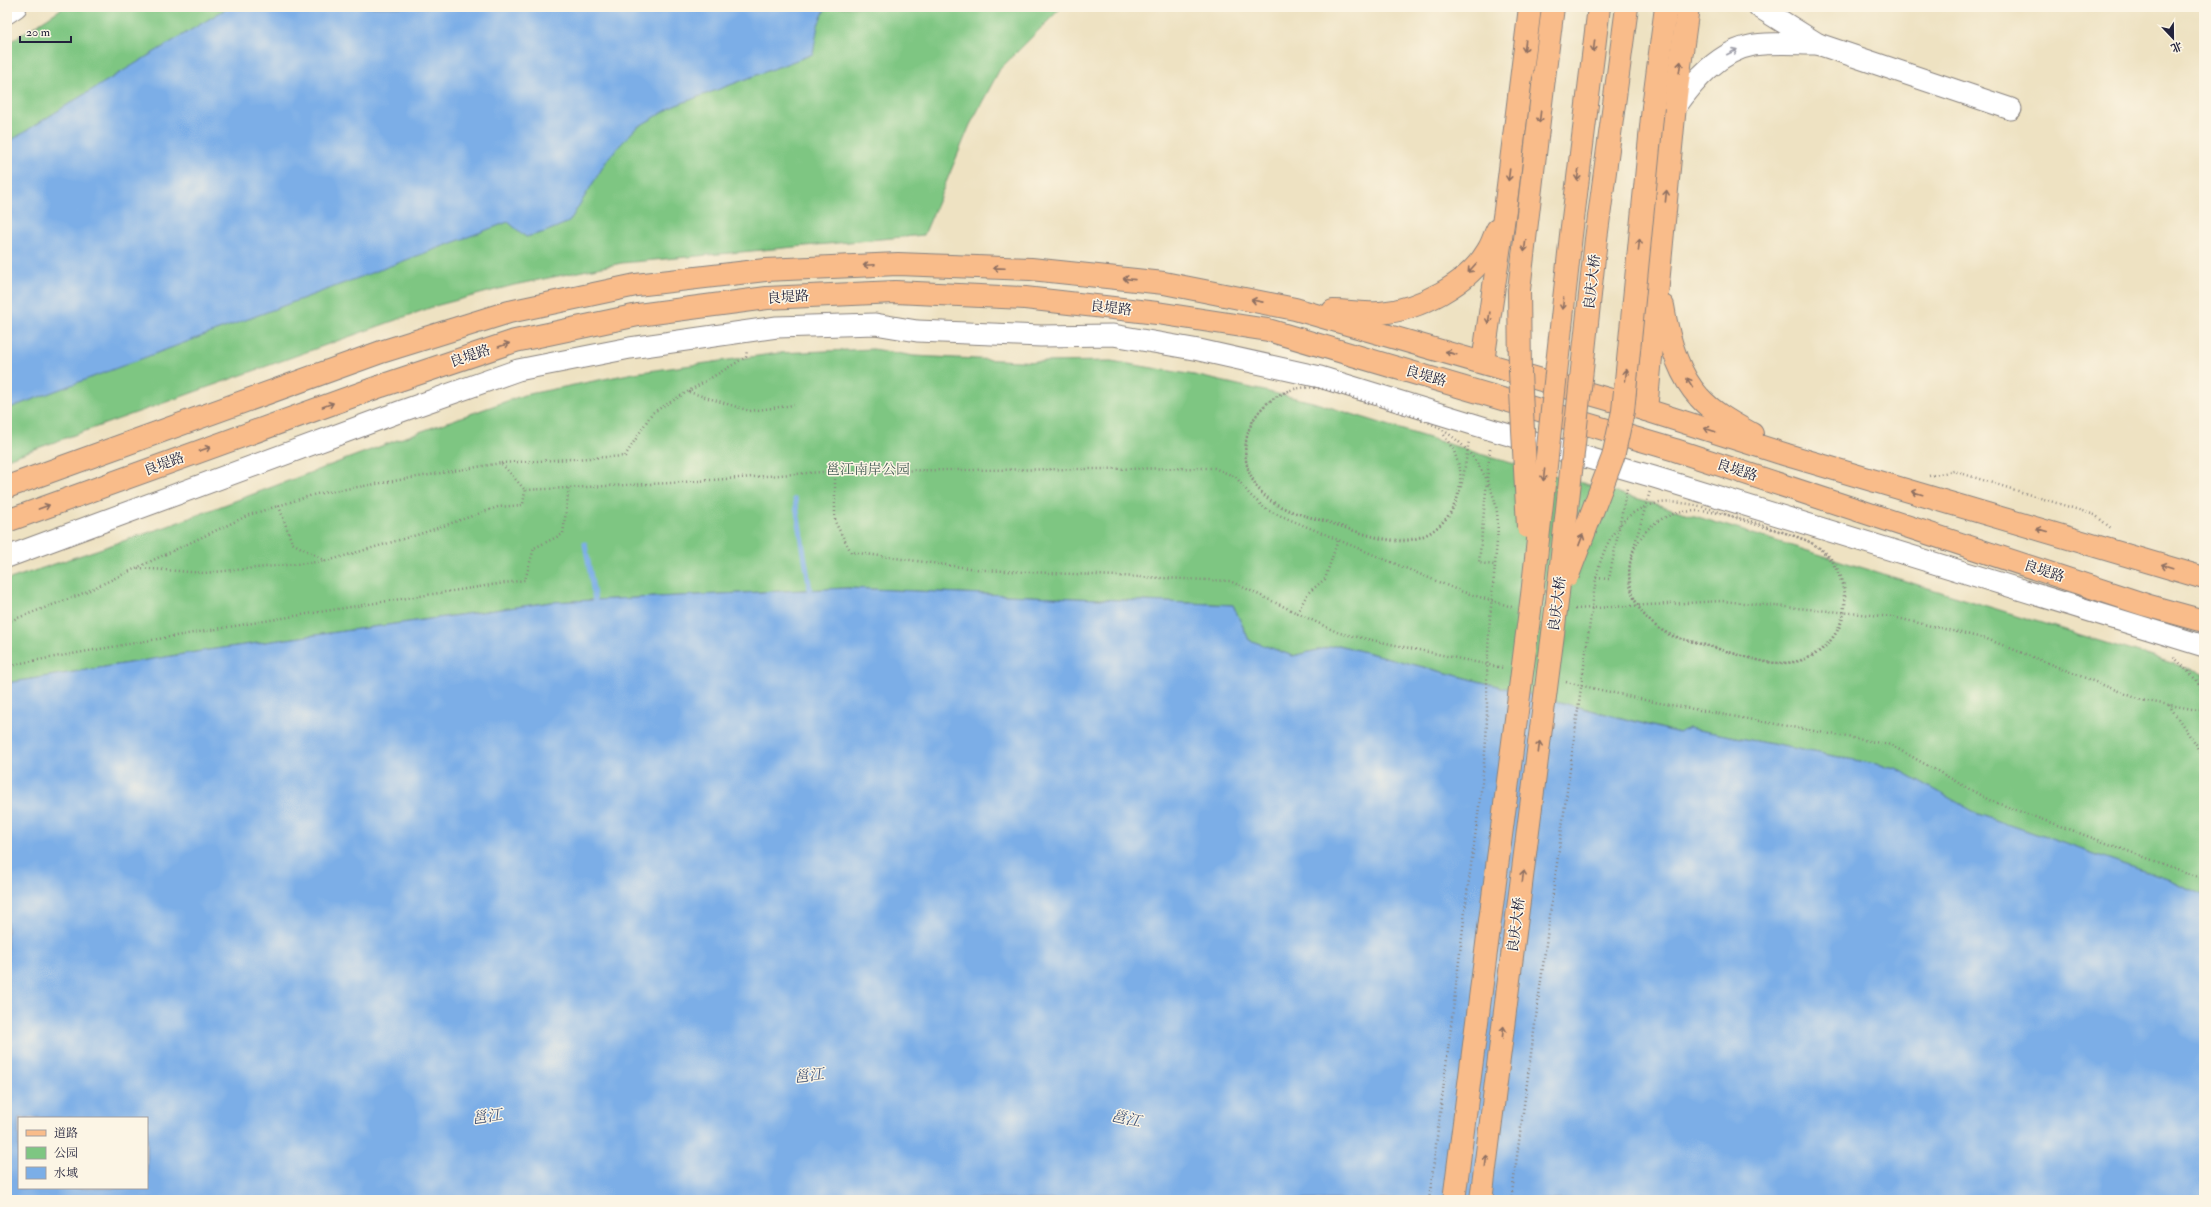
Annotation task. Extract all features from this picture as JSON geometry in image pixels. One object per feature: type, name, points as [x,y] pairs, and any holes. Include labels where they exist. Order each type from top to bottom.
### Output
[{"type":"main road","points":[[1483,362],[1505,210],[1530,7]]},
{"type":"main road","points":[[1523,601],[1519,290],[1553,7]]},
{"type":"main road","name":"良庆大桥","points":[[1454,1200],[1523,601],[1599,7]]},
{"type":"main road","name":"良庆大桥","points":[[1481,1200],[1562,605],[1596,239],[1626,7]]},
{"type":"main road","points":[[1562,605],[1613,457],[1623,411],[1653,107],[1666,7]]},
{"type":"main road","points":[[1646,410],[1675,108],[1688,7]]},
{"type":"main road","points":[[1295,309],[1379,313],[1400,310],[1421,303],[1445,292],[1468,273],[1488,250],[1505,210]]},
{"type":"main road","name":"良堤路","points":[[7,488],[381,352],[509,312],[636,284],[758,271],[898,264],[1030,269],[1164,283],[1295,309],[1646,410],[1787,455],[2204,578]]},
{"type":"main road","points":[[1658,277],[1667,334],[1682,370],[1699,397],[1728,420],[1787,455]]},
{"type":"main road","name":"良堤路","points":[[7,521],[381,386],[515,341],[638,315],[768,298],[895,292],[1024,298],[1157,313],[1268,330],[1675,450],[2146,605],[2204,621]]},
{"type":"main road","points":[[139,440],[150,469]]},
{"type":"street","points":[[7,13],[16,7]]},
{"type":"street","points":[[1759,7],[1818,44],[2011,109]]},
{"type":"street","points":[[1675,108],[1689,87],[1714,63],[1733,51],[1754,45],[1818,44]]},
{"type":"street","points":[[7,557],[399,412],[518,370],[630,348],[777,327],[875,324],[917,331],[1041,336],[1113,335],[1199,350],[1320,377],[1492,430],[1630,470],[2204,646]]},
{"type":"path","points":[[7,622],[79,595],[249,515],[316,494],[501,463],[625,456],[652,414],[746,357],[748,331]]},
{"type":"path","points":[[1429,1200],[1486,740],[1488,653],[1498,530],[1496,508],[1490,488],[1470,454],[1466,450],[1458,441],[1426,420],[1420,418],[1401,412],[1344,395],[1323,389],[1318,388],[1313,387],[1308,387],[1304,388],[1294,389],[1285,392],[1277,396],[1269,401],[1266,404],[1262,408],[1256,415],[1251,423],[1248,432],[1247,437],[1246,442],[1246,447],[1245,453],[1246,463],[1249,473],[1252,478],[1254,482],[1260,491],[1275,504],[1280,507],[1284,509],[1383,539],[1392,541],[1397,541],[1402,541],[1411,540],[1429,534],[1437,528],[1444,522],[1450,514],[1455,506],[1457,502],[1460,488],[1460,483],[1461,478],[1460,469],[1454,451],[1443,435],[1433,425],[1428,422],[1422,418],[1405,412],[1320,388],[1314,388],[1309,387],[1304,388],[1299,388],[1277,396],[1273,399],[1269,402],[1265,404],[1258,412],[1253,420],[1251,424],[1248,433],[1246,437],[1245,448],[1246,453],[1246,459],[1247,464],[1248,469],[1250,474],[1252,479],[1254,483],[1260,491],[1264,495],[1268,498],[1272,502],[1276,505],[1281,508],[1286,509],[1290,511],[1387,540],[1396,541],[1401,541],[1406,540],[1416,538],[1425,534],[1441,525],[1450,514],[1452,511],[1454,506],[1457,501],[1458,494],[1460,486],[1462,479],[1466,457],[1468,449],[1471,435]]},
{"type":"path","points":[[688,392],[750,411],[794,405]]},
{"type":"path","points":[[1492,430],[1479,563],[1495,565]]},
{"type":"path","points":[[138,568],[204,573],[327,561],[420,534],[498,507],[523,505],[524,490],[501,463]]},
{"type":"path","points":[[524,490],[835,471],[1214,468],[1236,477],[1250,495],[1267,510],[1460,591],[1508,606],[1523,601]]},
{"type":"path","points":[[1596,578],[1609,579],[1630,470]]},
{"type":"path","points":[[835,471],[835,522],[851,552],[983,570],[1230,581],[1338,633],[1511,670]]},
{"type":"path","points":[[1926,477],[1954,471],[2094,515],[2117,534]]},
{"type":"path","points":[[7,668],[21,663],[204,631],[525,580],[534,548],[563,534],[570,487]]},
{"type":"path","points":[[1511,1200],[1596,578],[1603,549],[1616,528],[1624,520],[1645,507],[1668,502],[1692,504],[1812,543],[1821,549],[1835,564],[1844,584],[1845,605],[1840,626],[1835,635],[1821,650],[1812,656],[1792,663],[1782,664],[1753,659],[1667,633],[1650,622],[1638,607],[1630,588],[1629,568],[1634,548],[1653,524],[1671,515],[1693,510],[1717,512],[1806,540],[1816,545],[1832,561],[1842,580],[1844,591],[1844,610],[1842,621],[1831,639],[1815,654],[1788,663],[1765,662],[1671,636],[1650,622],[1635,602],[1628,572],[1630,561],[1650,491]]},
{"type":"path","points":[[279,506],[292,542],[327,561]]},
{"type":"path","points":[[1297,613],[1308,593],[1324,579],[1338,540]]},
{"type":"path","points":[[1562,605],[1722,601],[1894,616],[1987,639],[2141,700],[2204,712]]},
{"type":"path","points":[[1565,682],[1649,701],[1891,745],[1989,800],[2204,878]]},
{"type":"path","points":[[2169,705],[2204,756]]},
{"type":"green space","points":[[64,7],[1062,7],[1000,69],[970,125],[924,235],[622,263],[514,285],[435,306],[7,459],[7,44]]},
{"type":"green space","name":"邕江南岸公园","points":[[873,349],[914,356],[1040,362],[1111,361],[1194,375],[1313,402],[1490,457],[1646,501],[2204,673],[2204,895],[2170,880],[1978,814],[1896,768],[1688,728],[1680,733],[1338,645],[1293,656],[1249,640],[1233,605],[847,588],[552,602],[208,650],[7,683],[7,580],[168,526],[408,436],[524,395],[634,373],[779,353]]},
{"type":"water","points":[[229,7],[826,7],[818,25],[813,54],[674,106],[636,128],[609,157],[569,222],[545,232],[526,237],[508,222],[7,409],[7,143]]},
{"type":"water","name":"邕江","points":[[847,588],[1233,605],[1249,640],[1293,656],[1338,645],[1679,733],[1688,728],[1896,768],[1978,814],[2170,880],[2204,895],[2204,1200],[7,1200],[7,683],[208,650],[552,602]]},
{"type":"waterway","points":[[795,499],[811,596]]},
{"type":"waterway","points":[[585,544],[596,606]]}]
